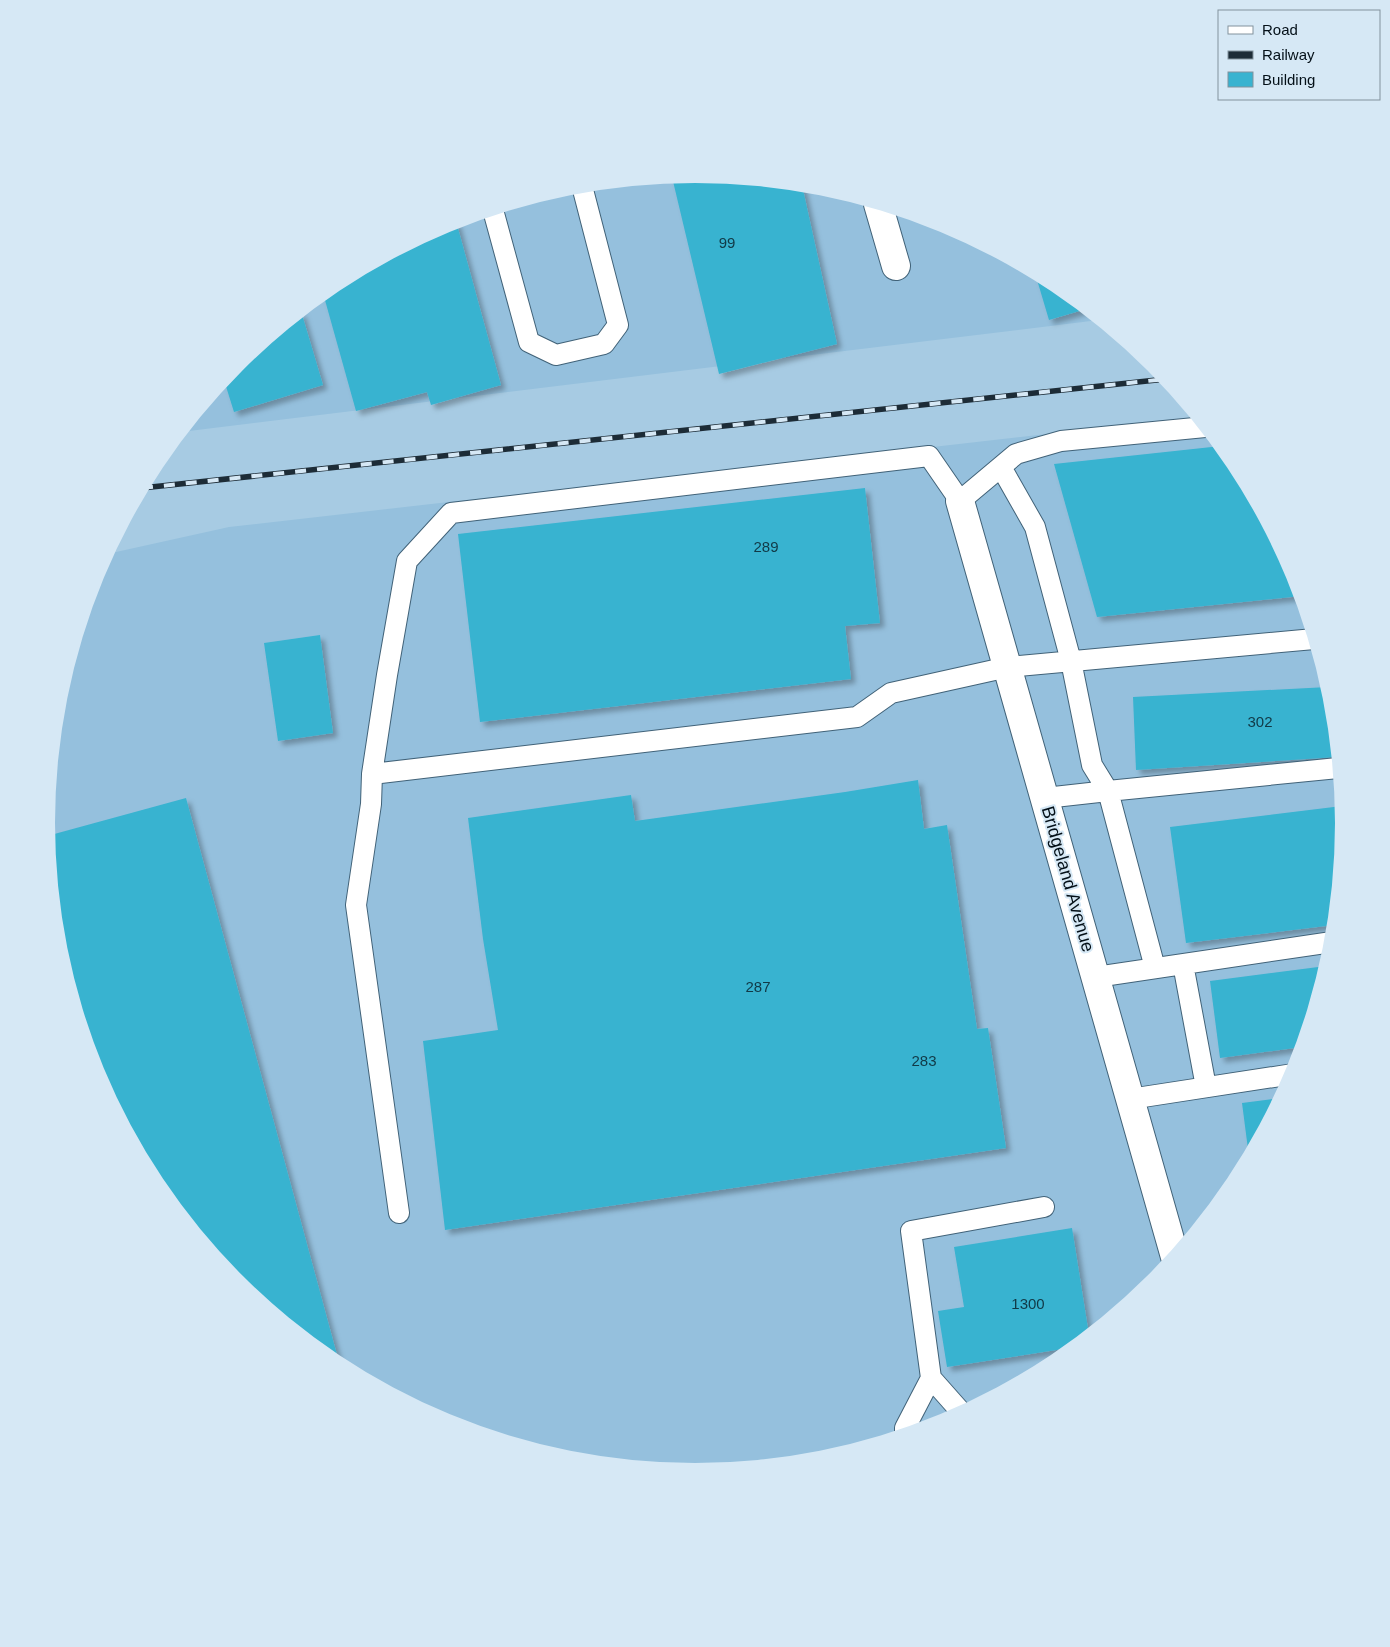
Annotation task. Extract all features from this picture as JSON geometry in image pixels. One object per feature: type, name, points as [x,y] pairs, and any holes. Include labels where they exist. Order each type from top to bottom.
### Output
[{"type":"street","points":[[880,211],[896,266]]},
{"type":"street","name":"Bridgeland Avenue","points":[[960,501],[1173,1249]]},
{"type":"lane","points":[[494,215],[529,342],[556,355],[604,344],[618,325],[584,194]]},
{"type":"lane","points":[[399,1213],[356,905],[370,804],[372,774],[407,561],[450,513],[929,456],[960,501],[1016,454],[1061,441],[1198,428]]},
{"type":"lane","points":[[1001,467],[1035,527],[1072,661],[1092,765],[1108,791],[1155,968]]},
{"type":"lane","points":[[372,774],[857,717],[891,693],[1008,667],[1307,640]]},
{"type":"lane","points":[[1045,798],[1333,769]]},
{"type":"lane","points":[[1096,977],[1324,943]]},
{"type":"lane","points":[[1183,964],[1206,1087]]},
{"type":"lane","points":[[1130,1099],[1283,1076]]},
{"type":"lane","points":[[957,1407],[931,1378],[911,1231],[1044,1207]]},
{"type":"lane","points":[[906,1428],[931,1378]]},
{"type":"shaded area","points":[[695,183],[737,185],[779,189],[861,205],[901,217],[940,232],[978,250],[1015,269],[1051,291],[1091,321],[190,431],[242,371],[273,342],[339,291],[375,269],[450,232],[489,217],[529,205],[611,189]]},
{"type":"shaded area","points":[[1189,418],[1227,468],[1249,503],[1269,540],[1286,579],[1301,618],[1323,699],[1330,740],[1334,782],[1334,865],[1330,907],[1313,989],[1301,1029],[1269,1107],[1227,1179],[1203,1213],[1148,1276],[1117,1305],[1051,1356],[1015,1378],[940,1415],[901,1430],[861,1442],[820,1451],[779,1458],[695,1464],[611,1458],[570,1451],[529,1442],[489,1430],[450,1415],[375,1378],[339,1356],[289,1318],[203,1232],[163,1179],[121,1107],[89,1029],[67,948],[60,907],[55,824],[60,740],[77,658],[89,618],[116,552],[229,527]]},
{"type":"building","points":[[674,184],[737,185],[804,193],[837,344],[719,374]]},
{"type":"building","points":[[458,229],[501,385],[431,405],[427,392],[356,411],[325,301],[375,269]]},
{"type":"building","points":[[1038,283],[1079,311],[1049,320]]},
{"type":"building","points":[[303,318],[323,385],[234,412],[227,388],[273,342]]},
{"type":"building","points":[[1212,447],[1249,503],[1269,540],[1293,597],[1097,617],[1054,464]]},
{"type":"building","points":[[865,488],[880,623],[845,626],[851,679],[480,722],[458,534]]},
{"type":"building","points":[[320,635],[333,733],[278,741],[264,643]]},
{"type":"building","points":[[1320,687],[1332,757],[1136,770],[1133,697]]},
{"type":"building","points":[[918,780],[924,829],[947,825],[977,1029],[988,1028],[1006,1148],[445,1230],[423,1041],[498,1030],[483,939],[468,818],[631,795],[635,821]]},
{"type":"building","points":[[186,798],[337,1354],[273,1305],[242,1276],[214,1245],[187,1213],[163,1179],[121,1107],[89,1029],[67,948],[60,907],[55,834]]},
{"type":"building","points":[[1335,807],[1334,865],[1327,926],[1186,943],[1170,827]]},
{"type":"building","points":[[1318,967],[1294,1048],[1220,1058],[1210,981]]},
{"type":"building","points":[[1272,1099],[1248,1146],[1242,1103]]},
{"type":"building","points":[[1072,1228],[1088,1329],[1060,1349],[947,1367],[938,1311],[964,1307],[954,1247]]},
{"type":"railway","points":[[151,487],[1156,380]]}]
